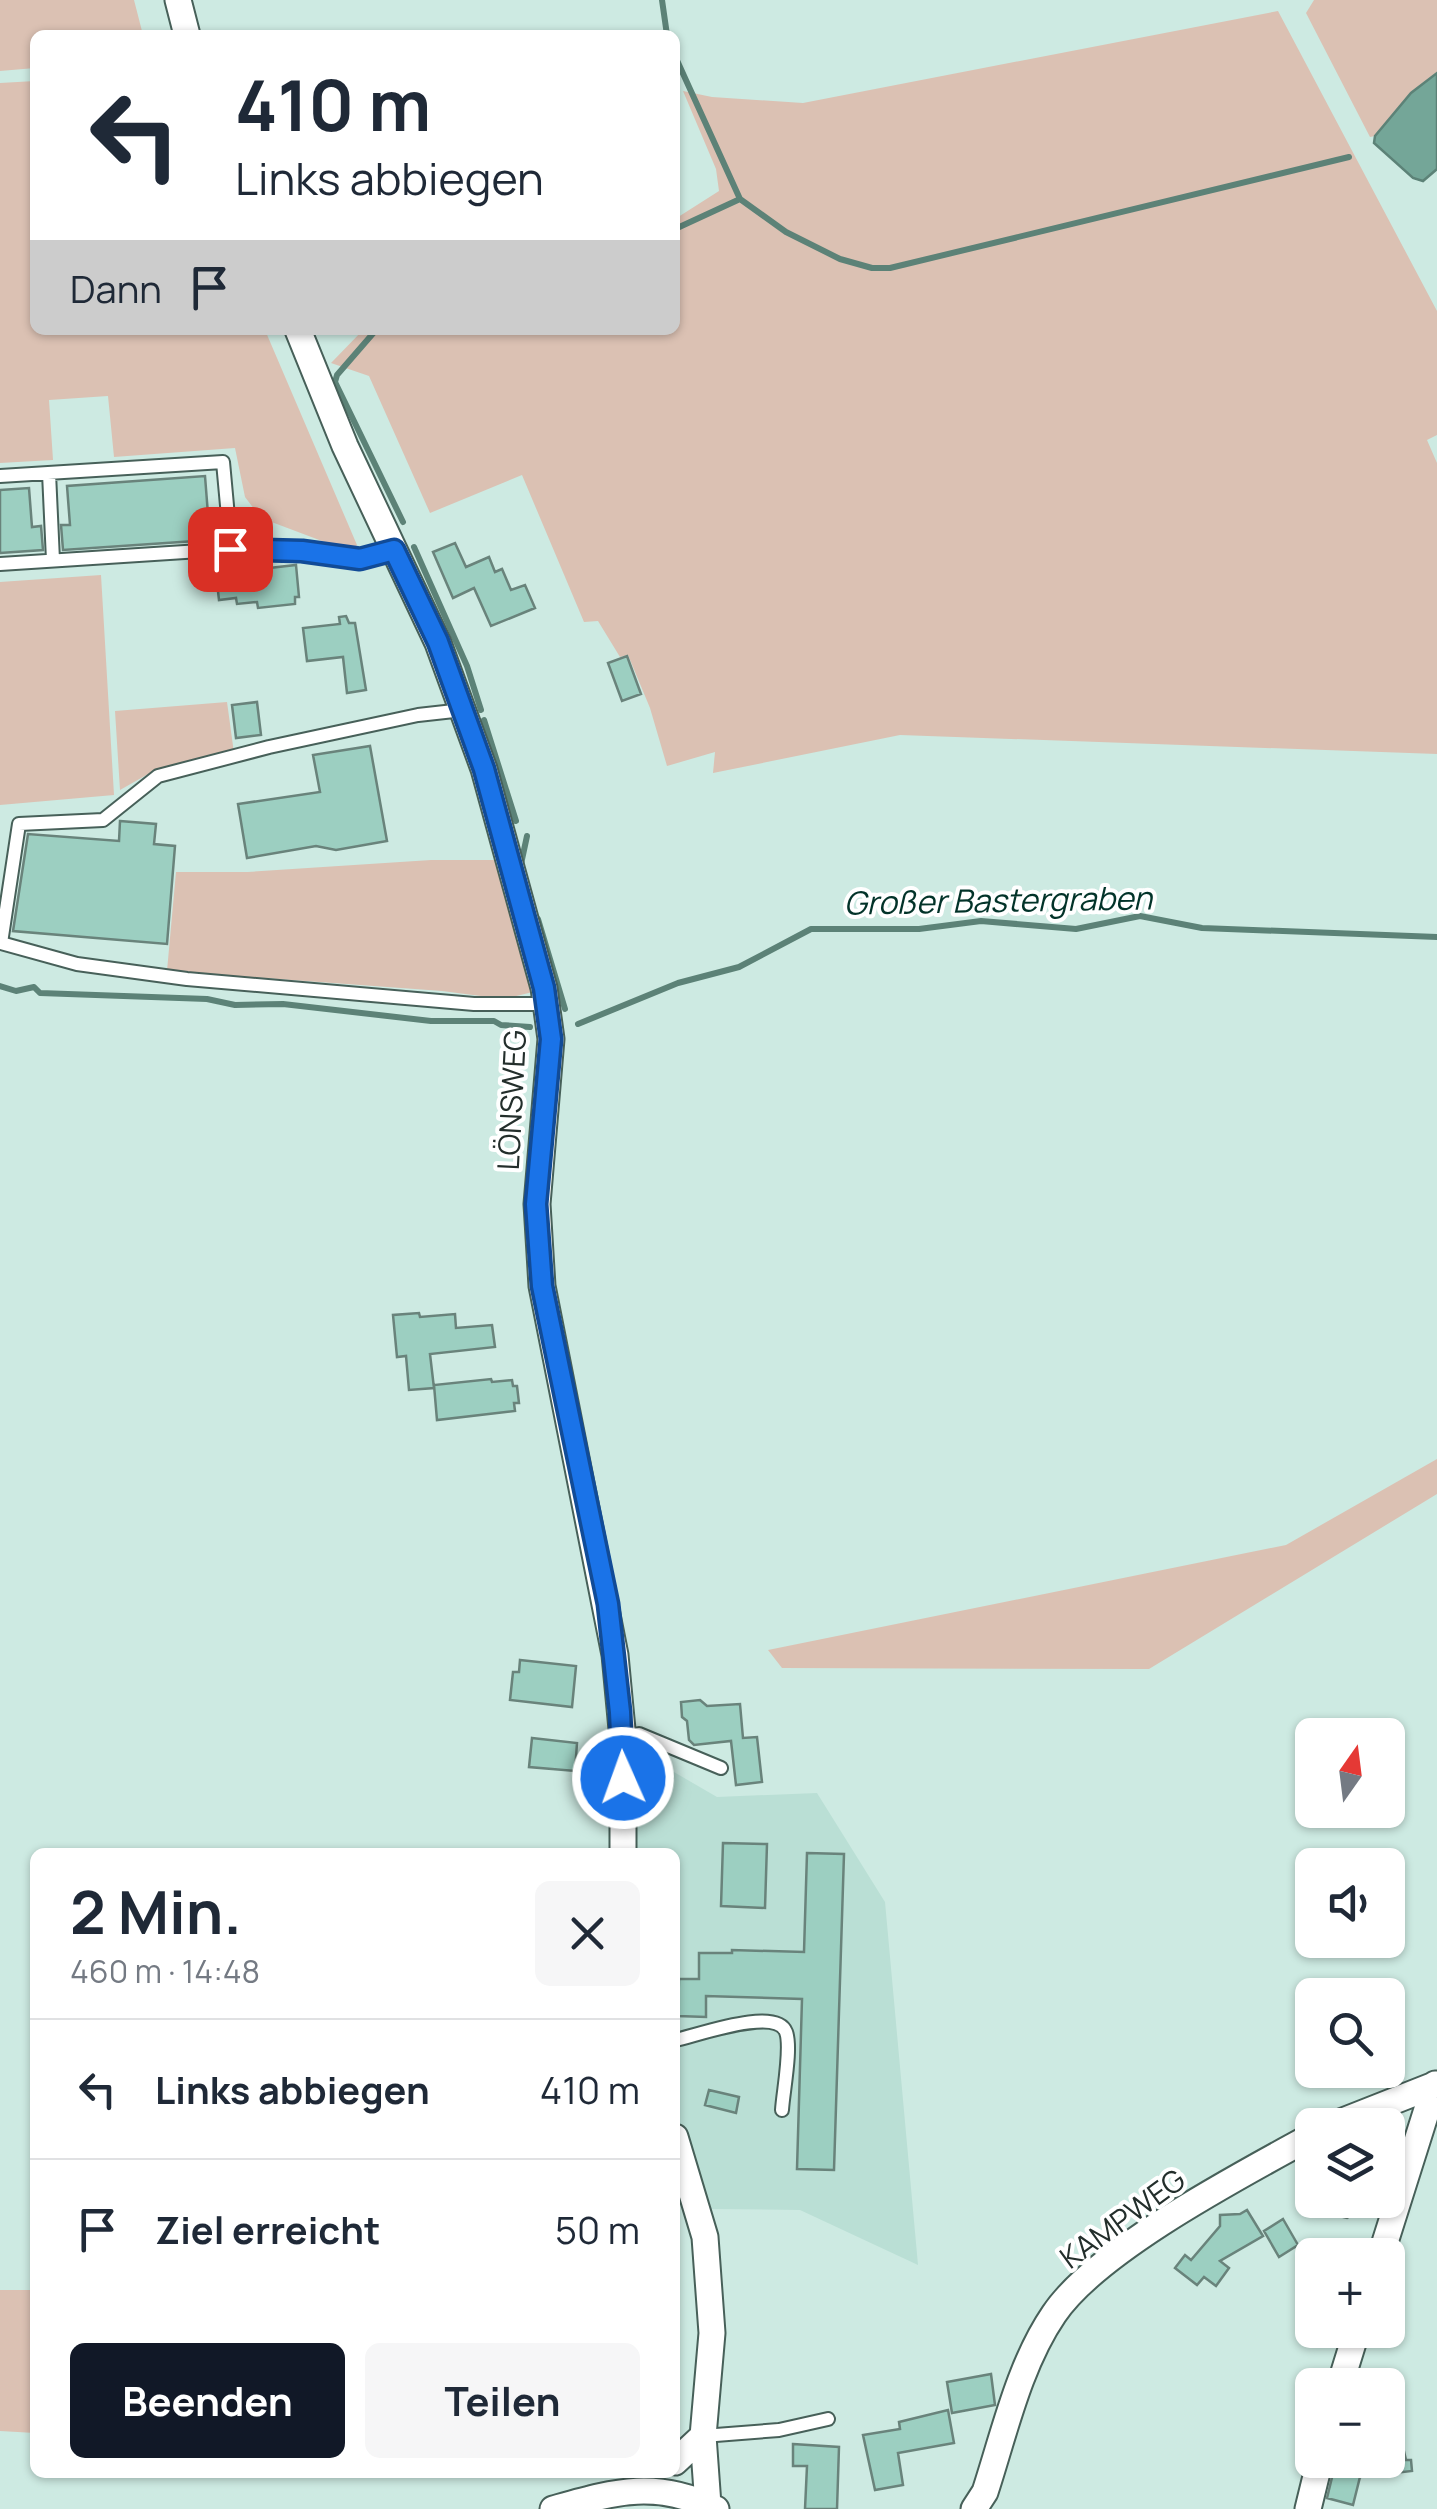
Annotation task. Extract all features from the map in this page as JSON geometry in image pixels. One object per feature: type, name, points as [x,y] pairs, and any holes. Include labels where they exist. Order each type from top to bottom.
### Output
[{"type":"street","points":[[178,0],[186,30]]},
{"type":"street","name":"LÖNSWEG","points":[[300,335],[345,446],[438,642],[484,769],[546,1004],[551,1039],[536,1204],[542,1286],[608,1604],[623,1740],[624,1848]]},
{"type":"street","points":[[1376,2108],[1436,2084]]},
{"type":"street","points":[[1386,2238],[1436,2084]]},
{"type":"street","name":"KAMPWEG","points":[[974,2509],[985,2492],[1025,2372],[1054,2313],[1086,2280],[1128,2247],[1295,2145]]},
{"type":"street","points":[[553,2509],[653,2482],[712,2507],[703,2436],[712,2333],[705,2238],[680,2154]]},
{"type":"street","points":[[680,2457],[703,2436]]},
{"type":"street","points":[[1308,2509],[1316,2478]]},
{"type":"lane","points":[[0,476],[223,462],[230,549]]},
{"type":"lane","points":[[49,473],[52,560]]},
{"type":"lane","points":[[0,564],[230,549],[302,551],[360,559],[394,550]]},
{"type":"lane","points":[[463,710],[418,715],[306,739],[158,776],[103,820],[18,824],[2,943],[77,964],[164,976],[474,1004],[546,1004]]},
{"type":"lane","points":[[623,1740],[638,1734],[721,1768]]},
{"type":"lane","points":[[680,2039],[749,2022],[778,2023],[786,2032],[782,2110]]},
{"type":"lane","points":[[703,2436],[779,2430],[828,2419]]},
{"type":"shaded area","points":[[0,0],[134,0],[142,30],[30,30],[30,68],[0,71]]},
{"type":"shaded area","points":[[1314,0],[1437,0],[1437,73],[1411,93],[1375,136],[1370,137],[1306,13]]},
{"type":"shaded area","points":[[1278,11],[1437,311],[1437,435],[1427,440],[1437,463],[1437,754],[900,735],[713,773],[715,752],[667,766],[650,708],[628,655],[620,657],[598,621],[584,622],[522,475],[430,513],[369,376],[331,363],[358,335],[680,335],[680,216],[719,191],[716,169],[683,91],[712,97],[803,103]]},
{"type":"shaded area","points":[[1437,73],[1437,169],[1423,181],[1413,178],[1374,143],[1375,136],[1411,93]]},
{"type":"shaded area","points":[[30,81],[30,335],[267,335],[357,545],[351,552],[261,518],[245,497],[235,448],[114,457],[108,396],[49,400],[53,460],[0,463],[0,83]]},
{"type":"shaded area","points":[[101,575],[114,795],[0,805],[0,582]]},
{"type":"shaded area","points":[[227,702],[234,753],[157,769],[120,790],[115,711]]},
{"type":"shaded area","points":[[431,860],[499,860],[537,991],[504,999],[167,971],[176,872],[248,872]]},
{"type":"shaded area","points":[[1437,1459],[1437,1494],[1149,1669],[782,1668],[768,1650],[1286,1545]]},
{"type":"shaded area","points":[[636,1750],[717,1797],[817,1793],[885,1902],[918,2265],[800,2210],[707,2209],[680,2125],[680,1848],[637,1848]]},
{"type":"shaded area","points":[[0,2290],[30,2290],[30,2433],[0,2431]]},
{"type":"building","points":[[205,476],[210,540],[63,550],[61,525],[70,525],[67,486]]},
{"type":"building","points":[[29,488],[32,527],[41,526],[43,550],[0,553],[0,490]]},
{"type":"building","points":[[455,543],[466,567],[489,557],[495,572],[502,569],[511,590],[525,585],[535,608],[491,626],[474,588],[453,598],[433,552]]},
{"type":"building","points":[[296,565],[299,597],[295,597],[295,604],[258,608],[257,602],[237,604],[236,598],[219,600],[216,574]]},
{"type":"building","points":[[346,616],[349,623],[355,623],[366,690],[347,693],[343,657],[307,661],[303,628],[340,624],[339,617]]},
{"type":"building","points":[[627,656],[641,694],[622,701],[608,663]]},
{"type":"building","points":[[257,702],[261,735],[236,738],[232,705]]},
{"type":"building","points":[[370,746],[387,841],[336,850],[316,846],[247,858],[238,804],[320,792],[313,755]]},
{"type":"building","points":[[120,821],[156,824],[154,844],[175,846],[167,944],[13,931],[28,834],[119,841]]},
{"type":"building","points":[[419,1313],[420,1317],[455,1314],[456,1328],[492,1325],[495,1347],[430,1354],[434,1388],[409,1390],[406,1356],[397,1357],[393,1315]]},
{"type":"building","points":[[512,1380],[513,1386],[517,1386],[519,1403],[514,1403],[515,1411],[437,1420],[434,1385]]},
{"type":"building","points":[[520,1660],[576,1666],[572,1707],[510,1700],[513,1672],[519,1672]]},
{"type":"building","points":[[700,1700],[707,1706],[740,1704],[743,1738],[757,1737],[762,1782],[736,1785],[731,1741],[694,1745],[689,1740],[681,1702]]},
{"type":"building","points":[[532,1738],[577,1743],[575,1771],[529,1767]]},
{"type":"building","points":[[723,1843],[767,1844],[765,1908],[721,1906]]},
{"type":"building","points":[[807,1853],[844,1854],[834,2170],[797,2169],[802,1999],[706,1996],[706,2017],[680,2016],[680,1979],[699,1979],[699,1953],[804,1952]]},
{"type":"building","points":[[709,2090],[739,2097],[736,2113],[705,2105]]},
{"type":"building","points":[[1247,2210],[1263,2236],[1220,2261],[1229,2268],[1216,2286],[1204,2277],[1197,2285],[1175,2268],[1185,2255],[1191,2260],[1220,2226],[1220,2215]]},
{"type":"building","points":[[1283,2219],[1295,2247],[1279,2257],[1264,2231]]},
{"type":"building","points":[[991,2374],[995,2405],[952,2413],[947,2382]]},
{"type":"building","points":[[948,2410],[954,2443],[898,2453],[903,2485],[875,2490],[863,2435],[900,2429],[899,2422]]},
{"type":"building","points":[[793,2444],[839,2447],[837,2509],[805,2509],[807,2466],[793,2466]]},
{"type":"building","points":[[1405,2456],[1411,2460],[1412,2471],[1405,2472]]},
{"type":"building","points":[[1332,2478],[1360,2478],[1353,2505],[1327,2498]]},
{"type":"waterway","points":[[662,0],[666,30]]},
{"type":"waterway","points":[[680,67],[740,199],[786,232],[840,259],[872,268],[890,268],[1349,157]]},
{"type":"waterway","points":[[680,227],[740,199]]},
{"type":"waterway","points":[[372,335],[335,382],[403,522]]},
{"type":"waterway","points":[[414,547],[467,666],[481,710]]},
{"type":"waterway","points":[[484,720],[516,821]]},
{"type":"waterway","points":[[521,864],[527,836]]},
{"type":"waterway","name":"Großer Bastergraben","points":[[578,1024],[678,983],[739,967],[811,929],[919,929],[981,921],[1076,929],[1140,916],[1202,928],[1437,937]]},
{"type":"waterway","points":[[538,919],[565,1009]]},
{"type":"waterway","name":"Großer Bastergraben","points":[[0,986],[16,991],[34,987],[40,993],[207,999],[235,1005],[283,1004],[431,1021],[494,1021],[530,1027]]},
{"type":"route","points":[[230,549],[302,551],[360,559],[394,550],[438,642],[484,769],[544,988],[551,1039],[536,1204],[542,1286],[608,1604],[623,1740],[623,1778]]}]
